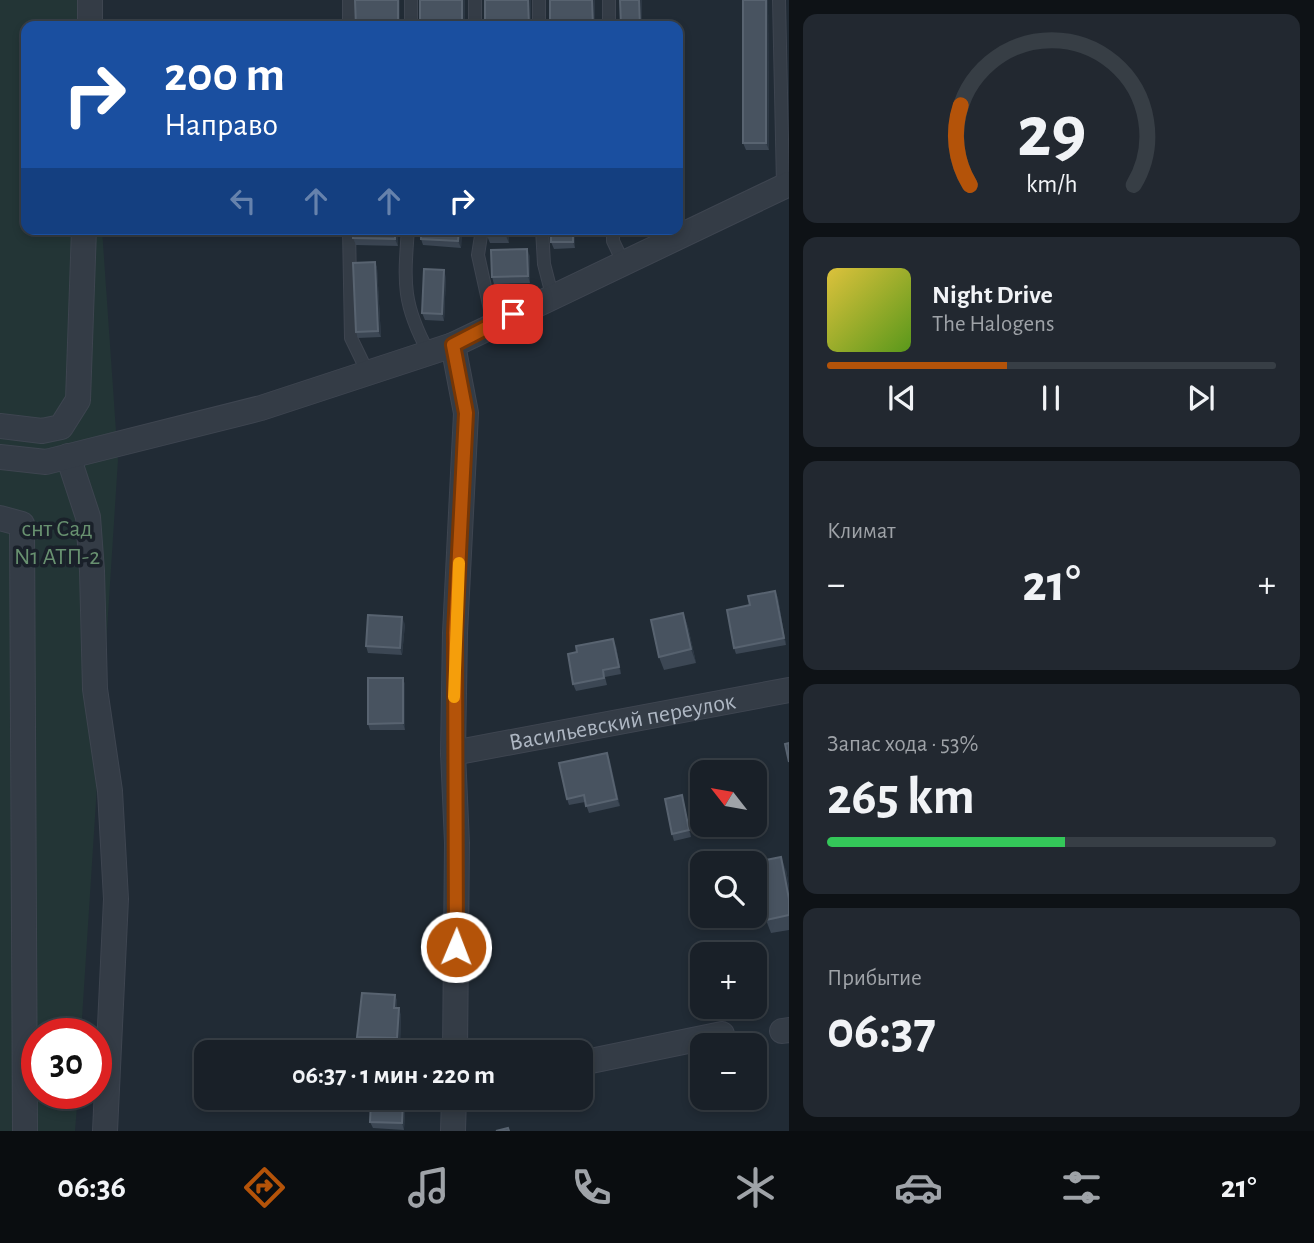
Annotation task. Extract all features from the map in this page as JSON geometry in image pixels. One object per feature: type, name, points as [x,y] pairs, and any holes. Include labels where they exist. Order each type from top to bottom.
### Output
[{"type":"street","points":[[90,0],[90,21]]},
{"type":"street","points":[[683,234],[786,185]]},
{"type":"street","points":[[0,426],[43,432],[61,427],[78,400],[85,235]]},
{"type":"street","points":[[0,457],[46,462],[261,408],[369,373],[453,345],[493,323],[680,235]]},
{"type":"street","points":[[453,345],[466,413],[455,633],[455,1040]]},
{"type":"street","points":[[68,456],[88,516],[95,689],[110,791],[116,900],[105,1131]]},
{"type":"street","points":[[0,518],[22,524],[25,1131]]},
{"type":"street","name":"Васильевский переулок","points":[[453,753],[789,690]]},
{"type":"street","points":[[593,1061],[690,1041]]},
{"type":"street","points":[[453,1131],[454,1110]]},
{"type":"lane","points":[[349,0],[349,21]]},
{"type":"lane","points":[[411,0],[411,21]]},
{"type":"lane","points":[[475,0],[475,21]]},
{"type":"lane","points":[[539,0],[539,21]]},
{"type":"lane","points":[[609,0],[609,21]]},
{"type":"lane","points":[[779,0],[786,185]]},
{"type":"lane","points":[[349,235],[351,338],[369,373]]},
{"type":"lane","points":[[408,235],[404,285],[415,327],[429,353]]},
{"type":"lane","points":[[481,235],[478,255],[493,323]]},
{"type":"lane","points":[[542,235],[544,264],[552,295]]},
{"type":"lane","points":[[613,235],[623,262]]},
{"type":"green space","name":"снт Сад N1 АТП-2","points":[[0,0],[99,0],[98,21],[21,21],[21,235],[102,235],[118,460],[82,1018],[21,1018],[21,1109],[77,1109],[75,1131],[0,1131]]},
{"type":"building","points":[[355,0],[398,0],[398,21],[356,21]]},
{"type":"building","points":[[420,0],[462,0],[462,21],[420,21]]},
{"type":"building","points":[[485,0],[528,0],[529,21],[485,21]]},
{"type":"building","points":[[550,0],[592,0],[593,21],[550,21]]},
{"type":"building","points":[[620,0],[639,0],[640,21],[621,21]]},
{"type":"building","points":[[743,0],[766,0],[766,143],[743,143]]},
{"type":"building","points":[[353,235],[395,235],[395,239],[353,238]]},
{"type":"building","points":[[421,235],[458,235],[458,241],[421,239]]},
{"type":"building","points":[[551,235],[573,235],[573,242],[551,242]]},
{"type":"building","points":[[527,249],[528,276],[492,277],[491,250]]},
{"type":"building","points":[[375,262],[378,331],[356,332],[353,263]]},
{"type":"building","points":[[424,269],[444,270],[442,314],[422,313]]},
{"type":"building","points":[[775,591],[784,638],[734,648],[727,610],[750,605],[748,596]]},
{"type":"building","points":[[683,613],[691,649],[659,657],[651,620]]},
{"type":"building","points":[[368,615],[402,617],[400,648],[366,646]]},
{"type":"building","points":[[613,639],[619,667],[603,670],[604,678],[573,684],[568,654],[577,652],[576,646]]},
{"type":"building","points":[[368,678],[403,678],[403,723],[368,724]]},
{"type":"building","points":[[789,743],[789,762],[785,744]]},
{"type":"building","points":[[607,753],[617,799],[586,806],[584,795],[567,799],[559,763]]},
{"type":"building","points":[[682,795],[689,830],[672,834],[665,799]]},
{"type":"building","points":[[781,857],[789,899],[789,915],[767,920],[767,860]]},
{"type":"building","points":[[362,993],[395,995],[394,1008],[399,1008],[397,1038],[357,1037]]},
{"type":"building","points":[[371,1110],[403,1110],[402,1123],[370,1122]]},
{"type":"slow traffic","points":[[454,697],[459,563]]},
{"type":"route","points":[[456,947],[457,843],[453,753],[455,633],[466,413],[453,345],[513,314]]}]
